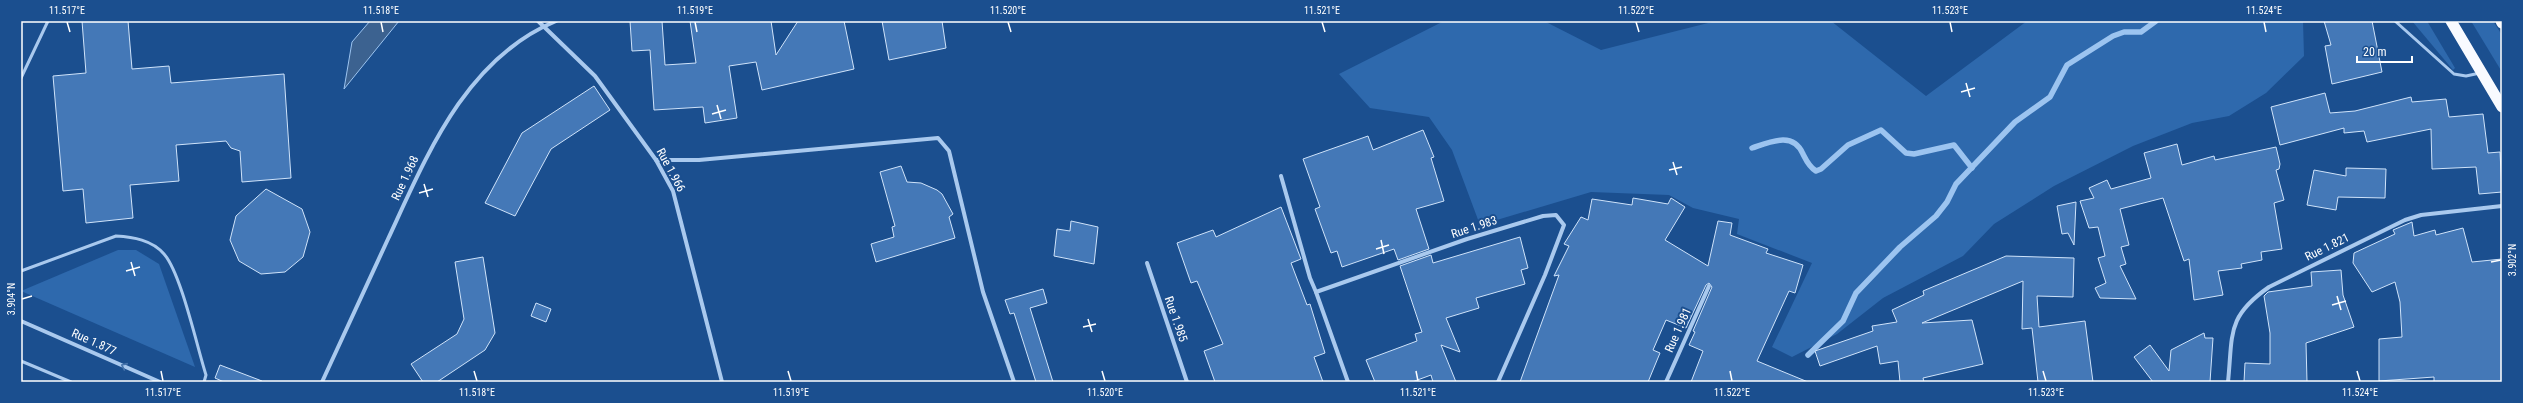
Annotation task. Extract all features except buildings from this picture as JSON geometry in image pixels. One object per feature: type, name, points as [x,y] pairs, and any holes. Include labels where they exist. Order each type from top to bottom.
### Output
[{"type":"highway","points":[[2451,21],[2502,107]]},
{"type":"street","name":"Rue 1.966","points":[[538,21],[542,27],[572,52],[595,76],[656,160],[673,191],[722,382]]},
{"type":"street","name":"Rue 1.968","points":[[322,382],[427,154],[453,110],[489,64],[542,27],[556,21]]},
{"type":"street","points":[[656,160],[699,160],[938,138],[949,151],[984,292],[1014,382]]},
{"type":"street","points":[[1281,176],[1310,278],[1348,382]]},
{"type":"street","name":"Rue 1.821","points":[[2228,382],[2234,326],[2239,314],[2254,298],[2268,287],[2405,220],[2421,215],[2502,206]]},
{"type":"street","name":"Rue 1.983","points":[[1316,292],[1467,239],[1543,216],[1556,215],[1564,225],[1545,275],[1498,382]]},
{"type":"street","name":"Rue 1.985","points":[[1147,263],[1187,382]]},
{"type":"street","name":"Rue 1.981","points":[[1666,382],[1709,286]]},
{"type":"street","name":"Rue 1.877","points":[[21,320],[160,382]]},
{"type":"lane","points":[[21,78],[48,21]]},
{"type":"lane","points":[[2395,21],[2454,74],[2466,76],[2482,73]]},
{"type":"lane","points":[[21,272],[116,236],[132,237],[149,243],[164,253],[174,270],[206,375],[204,382]]},
{"type":"lane","points":[[21,361],[71,382]]},
{"type":"shaded area","points":[[370,21],[399,21],[344,89],[352,42]]},
{"type":"shaded area","points":[[1444,21],[1544,21],[1601,50],[1716,21],[1831,21],[1926,96],[2027,21],[2303,21],[2304,56],[2266,93],[2229,116],[2192,123],[2133,146],[2054,186],[1994,224],[1963,256],[1883,298],[1837,334],[1792,357],[1772,347],[1812,263],[1737,234],[1739,219],[1693,208],[1669,195],[1591,192],[1480,225],[1452,150],[1429,117],[1370,108],[1339,74]]},
{"type":"shaded area","points":[[2412,21],[2427,21],[2455,68],[2453,70]]},
{"type":"shaded area","points":[[2471,21],[2493,21],[2502,35],[2502,72]]},
{"type":"shaded area","points":[[118,250],[136,250],[159,264],[195,367],[21,291]]},
{"type":"waterway","points":[[1808,355],[1843,321],[1856,293],[1900,247],[1936,216],[1947,202],[1956,184],[2015,122],[2050,97],[2067,65],[2113,36],[2124,32],[2141,32],[2156,21]]},
{"type":"waterway","points":[[1752,148],[1773,141],[1787,140],[1799,147],[1807,161],[1816,171],[1821,169],[1848,145],[1881,130],[1906,153],[1914,154],[1954,145],[1972,168]]}]
